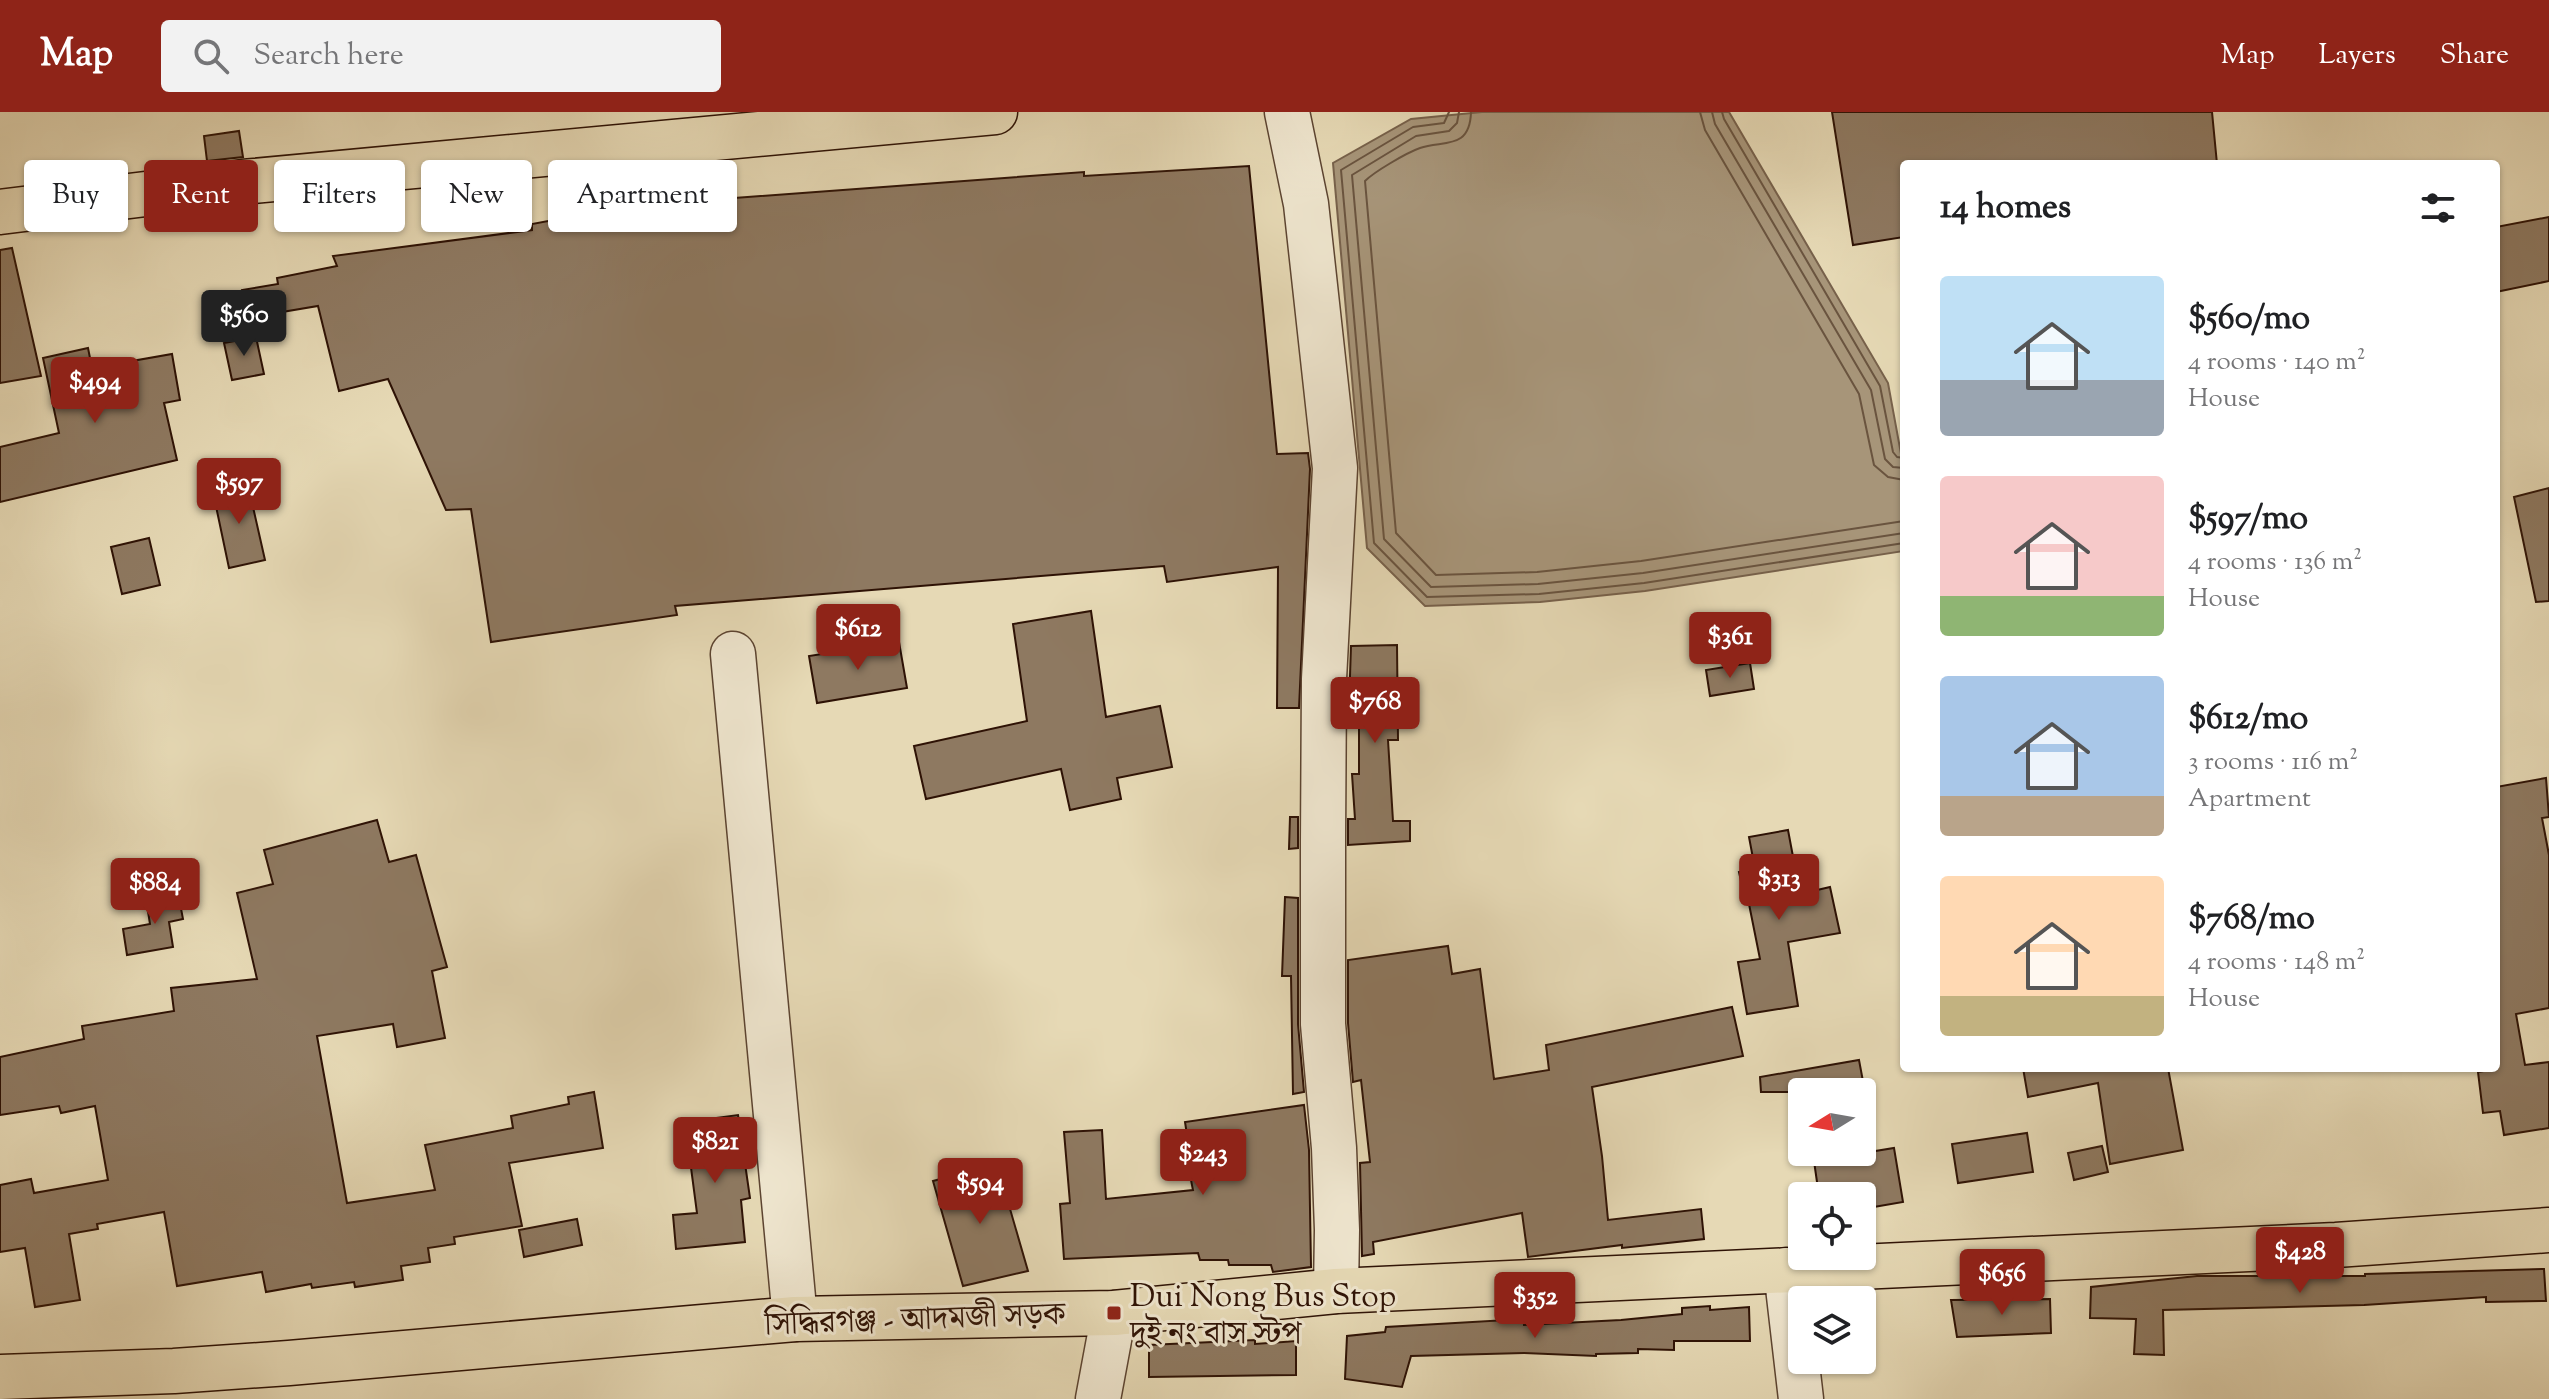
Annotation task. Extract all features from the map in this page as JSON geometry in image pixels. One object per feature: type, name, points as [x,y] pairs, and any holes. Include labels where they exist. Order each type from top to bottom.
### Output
[{"type":"main road","points":[[0,212],[243,182],[995,112]]},
{"type":"main road","name":"সিদ্ধিরগঞ্জ - আদমজী সড়ক","points":[[0,1377],[177,1385],[795,1319],[1114,1313],[1336,1291],[2336,1245],[2549,1230]]},
{"type":"street","points":[[1287,112],[1306,204],[1335,468],[1324,679],[1323,1024],[1334,1148],[1336,1291]]},
{"type":"street","points":[[733,654],[795,1319]]},
{"type":"street","points":[[1786,1270],[1801,1399]]},
{"type":"street","points":[[1098,1399],[1114,1313]]},
{"type":"water","points":[[1482,112],[1729,112],[1888,383],[1900,448],[1900,552],[1645,591],[1540,602],[1425,606],[1367,548],[1333,163],[1411,119]]},
{"type":"building","points":[[1832,112],[2212,112],[2217,160],[1900,160],[1900,238],[1853,245]]},
{"type":"building","points":[[239,131],[243,157],[207,160],[204,136]]},
{"type":"building","points":[[1249,166],[1277,454],[1308,453],[1310,469],[1299,708],[1277,708],[1278,567],[1167,582],[1164,566],[675,606],[677,615],[491,642],[471,509],[446,510],[388,379],[339,391],[318,306],[247,318],[242,290],[278,284],[277,278],[337,266],[333,256],[532,232],[532,224],[548,221],[548,232],[737,232],[737,198],[1084,172],[1084,176]]},
{"type":"building","points":[[2549,217],[2549,281],[2500,291],[2500,226]]},
{"type":"building","points":[[12,248],[41,376],[0,383],[0,250]]},
{"type":"building","points":[[256,337],[264,374],[232,380],[224,343]]},
{"type":"building","points":[[88,348],[92,368],[172,354],[180,400],[164,403],[177,460],[0,502],[0,447],[59,433],[43,358]]},
{"type":"building","points":[[248,485],[265,560],[229,568],[213,492]]},
{"type":"building","points":[[2549,488],[2549,601],[2536,602],[2514,497]]},
{"type":"building","points":[[149,538],[160,585],[122,594],[111,547]]},
{"type":"building","points":[[1091,611],[1106,717],[1160,706],[1172,767],[1117,778],[1121,799],[1070,810],[1061,769],[926,799],[914,746],[1027,721],[1013,624]]},
{"type":"building","points":[[899,642],[907,688],[817,703],[809,656]]},
{"type":"building","points":[[1397,645],[1398,740],[1388,740],[1393,821],[1410,821],[1410,841],[1348,845],[1348,819],[1355,819],[1352,774],[1359,774],[1359,705],[1349,706],[1351,646]]},
{"type":"building","points":[[1750,663],[1754,689],[1710,696],[1706,670]]},
{"type":"building","points":[[2546,778],[2549,817],[2542,818],[2549,855],[2549,1008],[2516,1014],[2525,1065],[2549,1062],[2549,1128],[2504,1135],[2500,1111],[2483,1113],[2478,1072],[2500,1072],[2500,786]]},
{"type":"building","points":[[1290,817],[1298,817],[1298,848],[1289,849]]},
{"type":"building","points":[[377,820],[389,862],[416,855],[447,967],[432,971],[445,1038],[397,1047],[393,1024],[317,1036],[347,1203],[435,1190],[425,1145],[513,1128],[511,1116],[569,1104],[568,1097],[594,1092],[603,1148],[509,1163],[522,1226],[454,1237],[455,1244],[428,1248],[430,1262],[401,1266],[403,1280],[355,1287],[354,1282],[312,1288],[311,1284],[266,1292],[262,1272],[177,1286],[164,1212],[97,1224],[98,1229],[69,1234],[80,1300],[35,1307],[25,1248],[0,1252],[0,1185],[31,1179],[34,1193],[108,1180],[95,1106],[61,1113],[59,1106],[0,1115],[0,1057],[84,1039],[82,1026],[174,1011],[171,988],[257,979],[237,893],[273,884],[264,850]]},
{"type":"building","points":[[1788,830],[1800,894],[1830,887],[1840,933],[1788,942],[1798,1006],[1747,1014],[1738,962],[1760,959],[1748,899],[1745,899],[1739,872],[1755,869],[1749,837]]},
{"type":"building","points":[[178,893],[183,919],[169,922],[173,947],[127,955],[123,929],[150,924],[146,899]]},
{"type":"building","points":[[1285,897],[1298,898],[1298,1024],[1304,1092],[1293,1094],[1291,976],[1282,976]]},
{"type":"building","points":[[1448,946],[1452,974],[1480,969],[1494,1079],[1549,1070],[1546,1045],[1732,1007],[1743,1056],[1592,1087],[1608,1220],[1701,1209],[1704,1239],[1528,1257],[1522,1213],[1373,1242],[1374,1254],[1362,1256],[1360,1163],[1370,1162],[1361,1080],[1353,1082],[1348,1023],[1348,960]]},
{"type":"building","points":[[1859,1060],[1862,1078],[1788,1078],[1788,1092],[1761,1092],[1760,1077]]},
{"type":"building","points":[[2024,1072],[2169,1072],[2183,1150],[2110,1164],[2098,1083],[2028,1097]]},
{"type":"building","points":[[1304,1105],[1309,1150],[1311,1267],[1273,1272],[1271,1265],[1229,1265],[1228,1260],[1200,1260],[1198,1253],[1064,1259],[1060,1204],[1070,1203],[1064,1132],[1102,1130],[1106,1199],[1193,1190],[1186,1155],[1190,1154],[1185,1122]]},
{"type":"building","points":[[738,1115],[750,1198],[741,1200],[745,1242],[676,1249],[673,1215],[697,1213],[685,1122]]},
{"type":"building","points":[[2027,1133],[2033,1172],[1958,1183],[1952,1144]]},
{"type":"building","points":[[2102,1146],[2108,1172],[2074,1180],[2068,1153]]},
{"type":"building","points":[[1894,1148],[1903,1202],[1876,1207],[1876,1182],[1817,1182],[1815,1166],[1876,1166],[1876,1151]]},
{"type":"building","points":[[997,1164],[1028,1271],[963,1286],[933,1181]]},
{"type":"building","points":[[577,1219],[582,1245],[524,1257],[519,1230]]},
{"type":"building","points":[[2544,1269],[2546,1301],[2486,1302],[2486,1297],[2364,1305],[2163,1310],[2164,1355],[2134,1354],[2136,1319],[2090,1318],[2091,1287],[2197,1276],[2365,1276]]},
{"type":"building","points":[[2050,1299],[2051,1333],[1957,1337],[1951,1300]]},
{"type":"building","points":[[1710,1306],[1710,1310],[1749,1307],[1750,1341],[1674,1341],[1674,1350],[1638,1349],[1638,1353],[1596,1356],[1524,1353],[1411,1356],[1402,1387],[1345,1379],[1347,1336],[1385,1332],[1386,1327],[1524,1319],[1524,1325],[1621,1320],[1682,1314],[1682,1308]]},
{"type":"building","points":[[1255,1340],[1255,1344],[1296,1341],[1296,1375],[1149,1377],[1149,1345]]},
{"type":"place","name":"Dui Nong Bus Stop দুই নং বাস স্টপ","points":[[1114,1313]]}]
